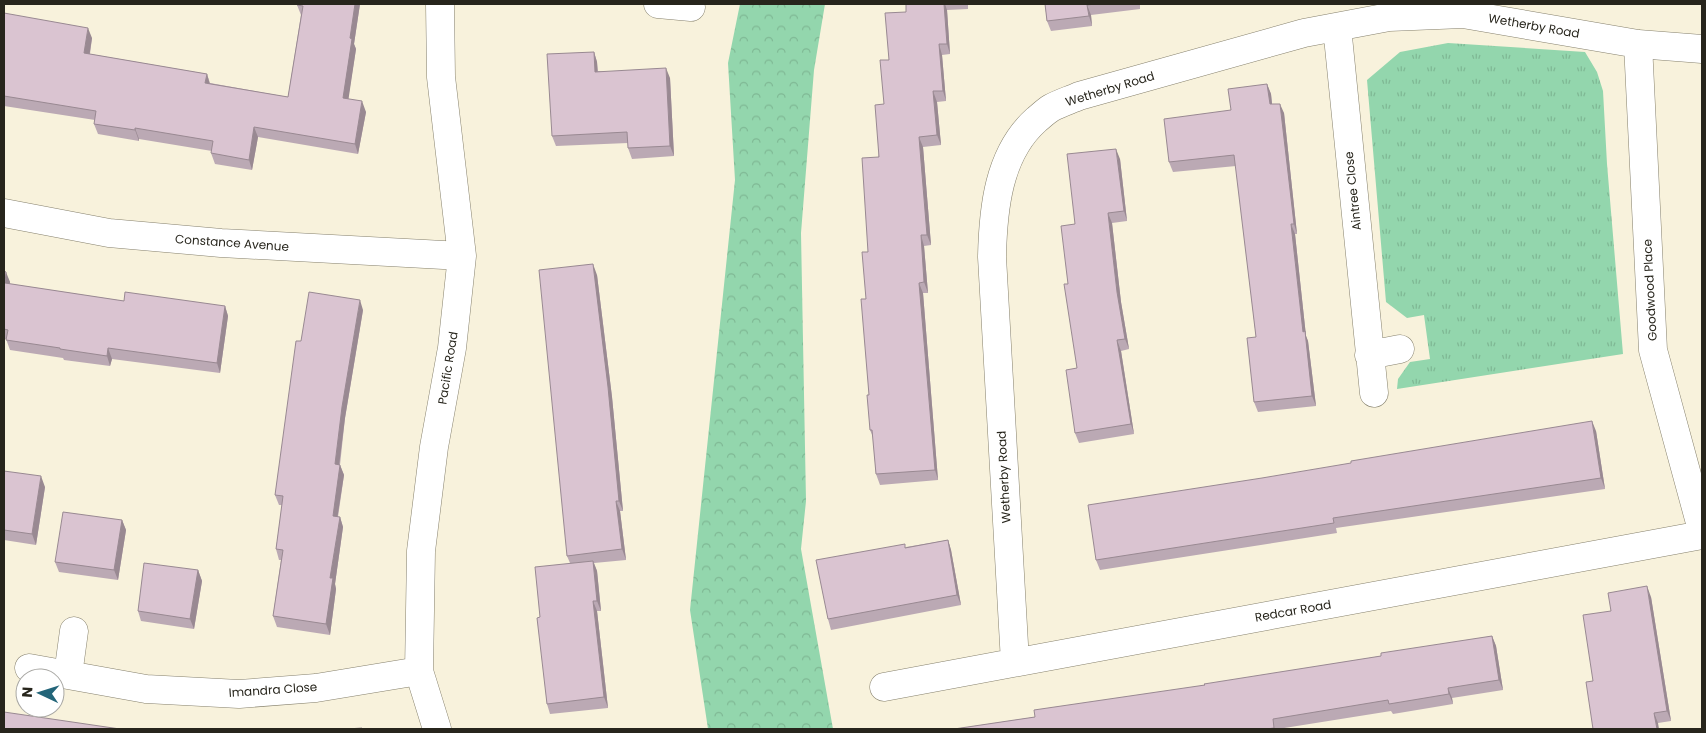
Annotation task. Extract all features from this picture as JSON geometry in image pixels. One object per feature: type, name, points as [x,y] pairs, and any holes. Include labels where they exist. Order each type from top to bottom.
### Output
[{"type":"street","name":"Pacific Road","points":[[437,729],[419,671],[420,551],[434,446],[452,348],[462,256],[441,76],[440,4]]},
{"type":"street","points":[[658,4],[691,7]]},
{"type":"street","name":"Wetherby Road","points":[[1015,662],[992,257],[993,220],[1001,181],[1012,150],[1031,124],[1050,108],[1079,96],[1304,32],[1389,17],[1463,14],[1638,44],[1702,50]]},
{"type":"street","name":"Aintree Close","points":[[1337,27],[1374,393]]},
{"type":"street","name":"Goodwood Place","points":[[1638,44],[1653,350],[1702,530]]},
{"type":"street","name":"Constance Avenue","points":[[4,213],[110,233],[221,243],[462,256]]},
{"type":"street","points":[[1369,355],[1400,349]]},
{"type":"street","name":"Redcar Road","points":[[884,687],[1702,535]]},
{"type":"street","points":[[68,675],[74,631]]},
{"type":"street","name":"Imandra Close","points":[[65,674],[146,689],[239,694],[316,688],[419,671]]},
{"type":"green space","points":[[740,4],[825,4],[814,70],[801,233],[806,501],[801,549],[833,729],[708,729],[690,610],[735,180],[728,63]]},
{"type":"green space","points":[[1448,43],[1585,52],[1597,72],[1603,91],[1607,164],[1623,354],[1397,389],[1398,379],[1410,362],[1430,359],[1424,315],[1407,318],[1386,302],[1367,80],[1400,52]]},
{"type":"building","points":[[297,4],[355,4],[343,98],[362,101],[355,144],[254,127],[249,160],[211,153],[213,141],[135,128],[135,130],[94,124],[96,111],[4,96],[4,13],[88,28],[84,53],[207,74],[205,83],[288,97],[303,6]]},
{"type":"building","points":[[906,4],[944,4],[947,44],[939,44],[943,91],[933,91],[937,135],[919,137],[927,235],[921,235],[924,282],[919,283],[935,470],[876,474],[867,395],[869,395],[861,299],[866,299],[862,252],[868,252],[862,158],[879,157],[875,105],[884,104],[880,60],[889,60],[885,13],[906,12]]},
{"type":"building","points":[[1045,4],[1095,4],[1087,5],[1089,16],[1047,21]]},
{"type":"building","points":[[594,52],[595,72],[666,68],[670,146],[628,148],[627,132],[552,136],[547,54]]},
{"type":"building","points":[[1267,84],[1270,104],[1280,104],[1294,224],[1291,224],[1312,396],[1254,402],[1247,338],[1256,337],[1234,155],[1169,162],[1164,119],[1231,110],[1228,89]]},
{"type":"building","points":[[1116,149],[1124,211],[1108,213],[1117,292],[1125,339],[1117,340],[1131,424],[1075,433],[1066,370],[1077,368],[1064,284],[1068,284],[1061,226],[1075,224],[1067,154]]},
{"type":"building","points":[[593,264],[608,387],[619,501],[616,501],[622,549],[567,556],[539,270]]},
{"type":"building","points":[[4,271],[6,272],[5,283],[124,301],[125,292],[225,306],[217,363],[108,348],[107,356],[6,340],[8,330],[4,329]]},
{"type":"building","points":[[309,292],[360,300],[342,407],[335,464],[340,465],[333,516],[340,517],[330,578],[333,578],[326,624],[273,616],[283,550],[276,549],[283,496],[275,495],[296,341],[301,341]]},
{"type":"building","points":[[1592,421],[1601,478],[1333,518],[1334,523],[1096,560],[1088,505],[1262,478],[1351,463],[1351,461]]},
{"type":"building","points":[[4,471],[41,476],[32,534],[4,530]]},
{"type":"building","points":[[63,512],[122,520],[114,570],[55,562]]},
{"type":"building","points":[[948,540],[957,595],[828,619],[816,560],[905,544],[905,548]]},
{"type":"building","points":[[593,561],[597,601],[593,601],[604,697],[547,704],[537,618],[540,617],[535,567]]},
{"type":"building","points":[[144,563],[198,570],[190,619],[138,611]]},
{"type":"building","points":[[1647,586],[1667,711],[1654,713],[1657,729],[1593,729],[1586,682],[1593,681],[1583,615],[1611,611],[1608,593]]},
{"type":"building","points":[[1492,636],[1499,680],[1448,688],[1449,694],[1389,704],[1388,700],[1273,719],[1274,728],[954,729],[1035,717],[1034,710],[1205,685],[1381,656],[1381,653]]},
{"type":"building","points":[[4,712],[15,714],[15,718],[45,718],[120,729],[4,729]]}]
